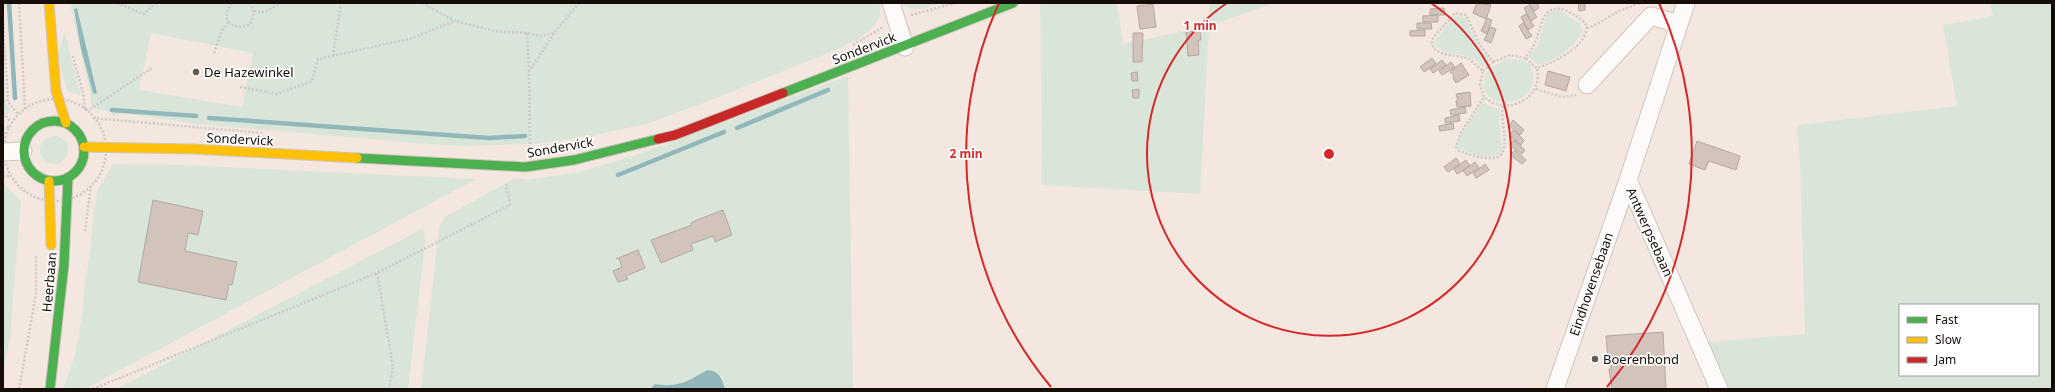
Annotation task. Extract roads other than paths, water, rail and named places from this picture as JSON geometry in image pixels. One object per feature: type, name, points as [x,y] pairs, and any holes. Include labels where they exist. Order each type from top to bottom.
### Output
[{"type":"street","points":[[49,3],[56,91],[66,123]]},
{"type":"street","name":"Sondervick","points":[[84,147],[194,149],[524,168],[574,160],[675,135],[905,47],[1013,3]]},
{"type":"street","name":"Antwerpsebaan","points":[[1686,3],[1628,180],[1720,389]]},
{"type":"street","points":[[894,11],[905,47]]},
{"type":"street","points":[[1587,85],[1651,16],[1679,24]]},
{"type":"street","points":[[44,118],[66,123],[78,132],[84,147],[81,165],[68,178],[48,181],[37,176],[28,167],[23,151],[27,137],[31,130],[44,118]]},
{"type":"street","points":[[3,152],[23,151]]},
{"type":"street","name":"Heerbaan","points":[[50,389],[64,265],[68,178]]},
{"type":"street","name":"Eindhovensebaan","points":[[1555,389],[1628,180]]},
{"type":"street","name":"Heerbaan","points":[[48,181],[52,231],[50,253]]},
{"type":"water","points":[[77,8],[97,93],[95,94],[93,93],[81,49],[74,9]]},
{"type":"water","points":[[707,370],[714,372],[719,376],[725,389],[650,389],[655,384],[670,385],[682,383]]},
{"type":"waterway","points":[[9,3],[15,98]]},
{"type":"waterway","points":[[737,128],[828,90]]},
{"type":"waterway","points":[[112,110],[196,116]]},
{"type":"waterway","points":[[209,118],[489,138],[525,136]]},
{"type":"waterway","points":[[618,175],[724,132]]},
{"type":"place","name":"De Hazewinkel","points":[[196,72]]},
{"type":"place","name":"Boerenbond","points":[[1595,359]]}]
